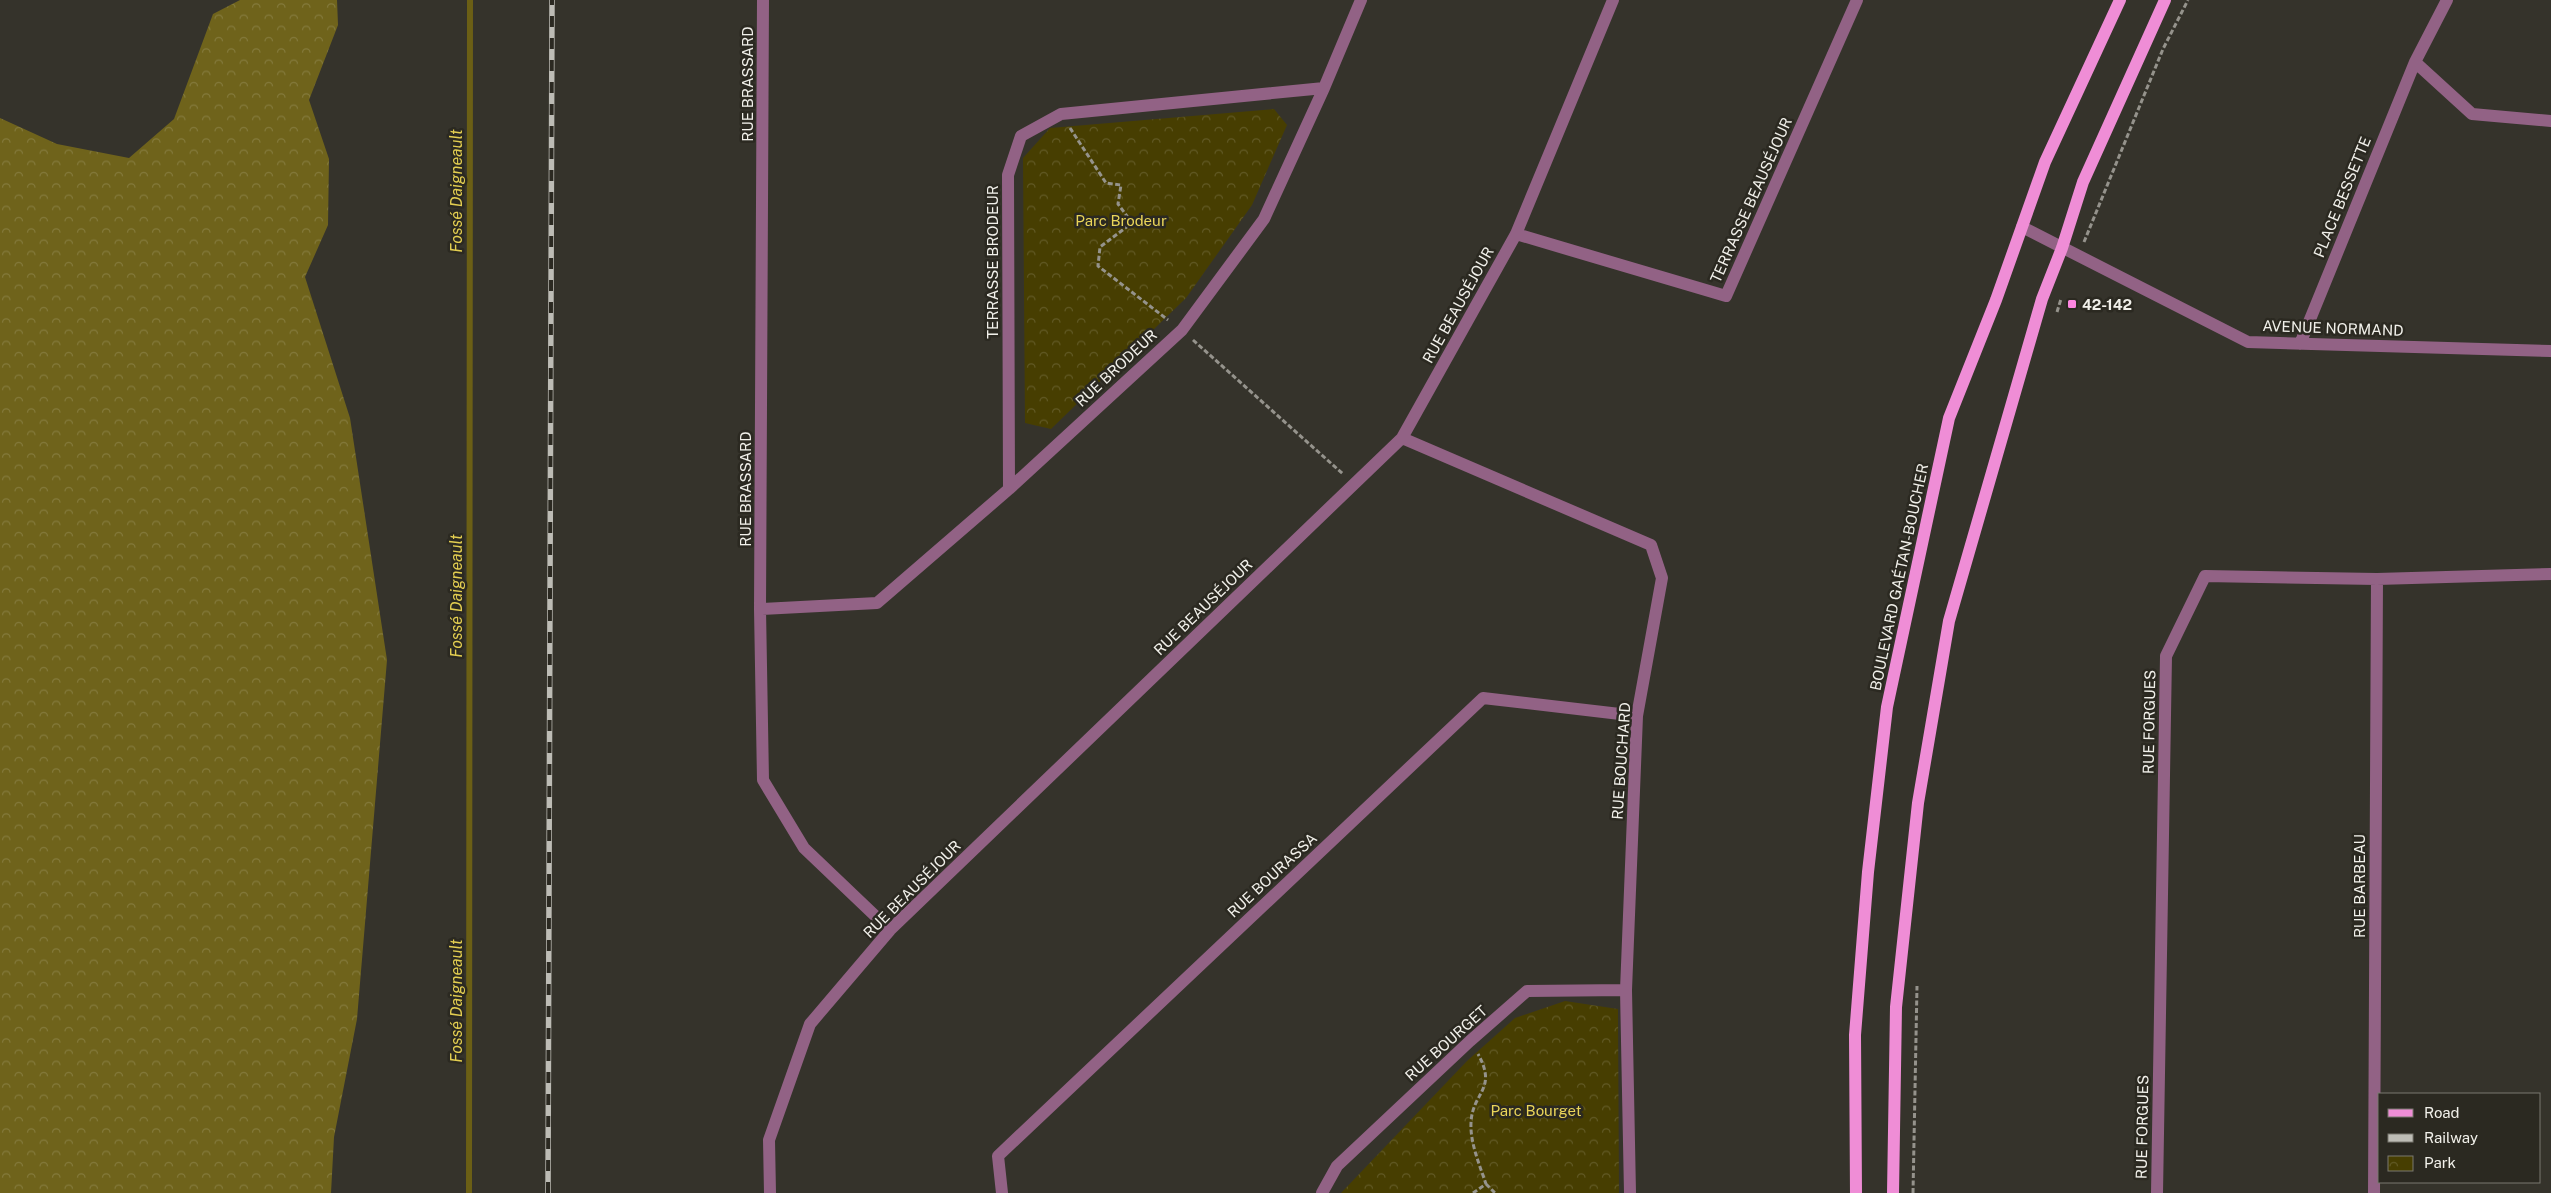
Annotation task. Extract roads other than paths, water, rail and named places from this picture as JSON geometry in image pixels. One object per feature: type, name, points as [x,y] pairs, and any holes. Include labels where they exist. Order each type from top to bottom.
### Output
[{"type":"main road","name":"BOULEVARD GAÉTAN-BOUCHER","points":[[1856,1193],[1855,1035],[1868,872],[1887,707],[1949,418],[2045,162],[2120,0]]},
{"type":"main road","points":[[1893,1193],[1896,1007],[1918,803],[1949,622],[2042,299],[2062,248],[2083,182],[2165,0]]},
{"type":"street","name":"RUE BRASSARD","points":[[763,0],[760,609],[763,780],[804,848],[890,930]]},
{"type":"street","name":"RUE BRODEUR","points":[[760,609],[877,603],[1009,490],[1182,330],[1264,219],[1324,88],[1361,0]]},
{"type":"street","name":"RUE BEAUSÉJOUR","points":[[770,1193],[770,1140],[810,1024],[890,930],[1402,438],[1516,234],[1613,0]]},
{"type":"street","name":"TERRASSE BEAUSÉJOUR","points":[[1516,234],[1726,296],[1858,0]]},
{"type":"street","name":"PLACE BESSETTE","points":[[2300,344],[2415,62],[2447,0]]},
{"type":"street","points":[[2415,62],[2472,114],[2551,121]]},
{"type":"street","name":"TERRASSE BRODEUR","points":[[1009,490],[1008,175],[1021,136],[1061,114],[1324,88]]},
{"type":"street","name":"AVENUE NORMAND","points":[[2022,227],[2248,342],[2551,351]]},
{"type":"street","name":"RUE BOUCHARD","points":[[1402,438],[1651,545],[1662,578],[1637,716],[1626,990],[1630,1193]]},
{"type":"street","name":"RUE FORGUES","points":[[2158,1193],[2166,656],[2205,576],[2377,578],[2551,574]]},
{"type":"street","name":"RUE BARBEAU","points":[[2374,1193],[2377,578]]},
{"type":"street","name":"RUE BOURASSA","points":[[1002,1193],[998,1156],[1483,698],[1637,716]]},
{"type":"street","name":"RUE BOURGET","points":[[1322,1193],[1337,1166],[1470,1041],[1527,992],[1626,990]]},
{"type":"waterway","name":"Fossé Daigneault","points":[[469,1193],[470,0]]},
{"type":"railway","points":[[548,1193],[552,0]]},
{"type":"place","name":"42-142","points":[[2072,304]]},
{"type":"park label","name":"Parc Brodeur","points":[[1121,220]]},
{"type":"park label","name":"Parc Bourget","points":[[1536,1110]]}]
